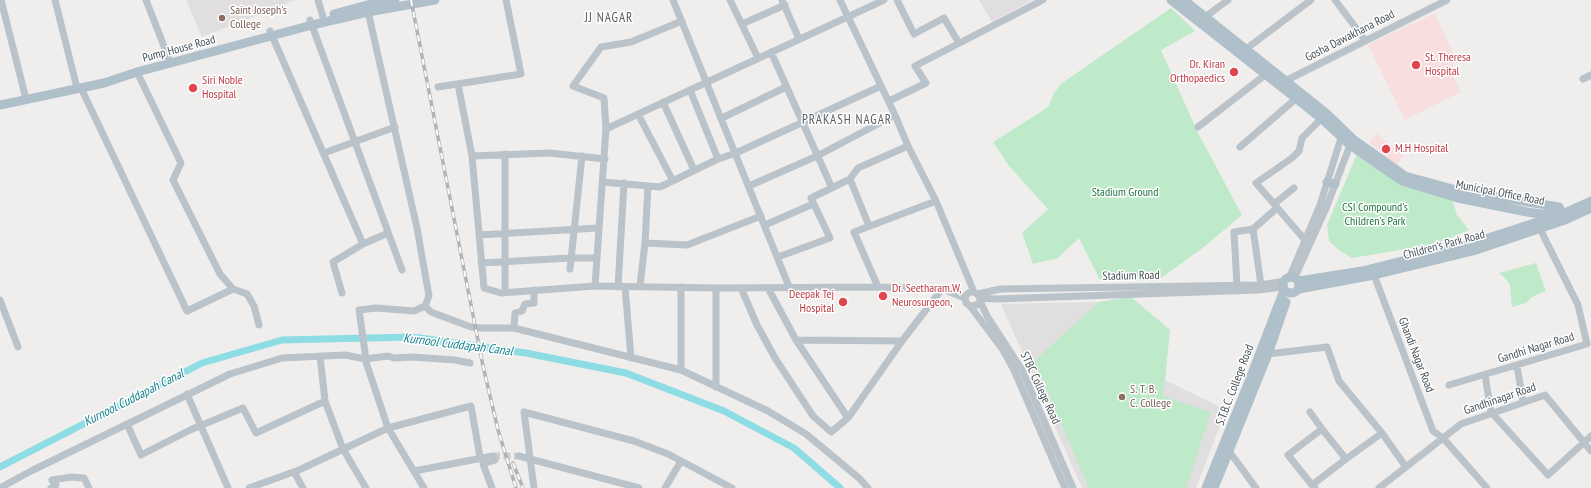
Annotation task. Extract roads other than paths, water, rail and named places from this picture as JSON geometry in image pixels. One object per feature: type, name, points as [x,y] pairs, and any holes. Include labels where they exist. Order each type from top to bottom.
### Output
[{"type":"main road","points":[[0,101],[78,86],[169,59],[271,34],[367,8],[377,2],[395,0]]},
{"type":"main road","points":[[311,22],[323,17],[367,8],[435,0]]},
{"type":"main road","name":"Municipal Office Road","points":[[1171,0],[1265,75],[1324,116],[1352,143],[1402,181],[1458,198],[1527,212],[1563,217]]},
{"type":"main road","name":"Municipal Office Road","points":[[1184,0],[1285,81],[1298,97]]},
{"type":"main road","name":"Pump House Road","points":[[0,105],[78,86],[104,84],[137,72],[271,34]]},
{"type":"main road","name":"Children's Park Road","points":[[1290,284],[1374,275],[1473,251],[1540,229],[1591,201]]},
{"type":"main road","name":"Children's Park Road","points":[[1290,284],[1362,271],[1470,244],[1591,208]]},
{"type":"main road","name":"S.T.B.C. College Road","points":[[1214,488],[1268,354],[1290,284]]},
{"type":"main road","name":"S.T.B.C. College Road","points":[[1206,488],[1290,284]]},
{"type":"street","points":[[1,0],[25,95]]},
{"type":"street","points":[[55,0],[78,86],[188,311],[233,289]]},
{"type":"street","points":[[146,0],[169,59]]},
{"type":"street","points":[[318,0],[323,17]]},
{"type":"street","points":[[438,87],[521,74],[506,0]]},
{"type":"street","points":[[673,0],[790,289]]},
{"type":"street","points":[[730,0],[758,58]]},
{"type":"street","name":"STBC College Road","points":[[840,0],[889,101],[908,146],[936,201],[987,316],[1022,370],[1073,488]]},
{"type":"street","points":[[606,129],[884,0]]},
{"type":"street","points":[[897,0],[914,34],[944,18],[959,43]]},
{"type":"street","points":[[889,101],[926,83],[915,66],[1043,0]]},
{"type":"street","points":[[1205,17],[1228,0]]},
{"type":"street","points":[[1246,49],[1311,0]]},
{"type":"street","points":[[1335,0],[1365,40]]},
{"type":"street","points":[[1426,0],[1430,8]]},
{"type":"street","name":"Gosha Dawakhana Road","points":[[1285,81],[1447,0]]},
{"type":"street","points":[[742,24],[784,3],[800,39]]},
{"type":"street","points":[[367,8],[394,127],[429,296],[424,306],[414,311],[376,308],[359,310],[365,355],[388,428],[424,488]]},
{"type":"street","points":[[595,286],[598,228],[605,159],[606,129],[604,98],[573,86],[601,48],[631,42],[682,20]]},
{"type":"street","points":[[311,22],[402,270]]},
{"type":"street","points":[[271,34],[363,244]]},
{"type":"street","points":[[771,52],[832,188]]},
{"type":"street","points":[[137,72],[181,163],[173,180],[220,274],[233,289],[247,294],[254,306],[259,325]]},
{"type":"street","points":[[1198,128],[1265,75]]},
{"type":"street","points":[[1583,79],[1591,75]]},
{"type":"street","points":[[458,84],[472,156],[484,288],[501,293],[595,286],[790,289],[878,287],[942,289],[965,298]]},
{"type":"street","points":[[603,182],[660,187],[718,159],[736,153],[881,86]]},
{"type":"street","points":[[722,118],[786,87]]},
{"type":"street","points":[[690,90],[718,159]]},
{"type":"street","points":[[1240,146],[1298,97]]},
{"type":"street","points":[[663,102],[694,170]]},
{"type":"street","points":[[638,114],[673,181]]},
{"type":"street","points":[[749,186],[817,156],[895,115]]},
{"type":"street","points":[[1305,240],[1256,183],[1292,158],[1299,151],[1302,138],[1324,116]]},
{"type":"street","points":[[324,153],[394,127]]},
{"type":"street","name":"S.T.B.C. College Road","points":[[1290,284],[1305,240],[1331,183],[1344,136]]},
{"type":"street","points":[[1290,284],[1331,183],[1352,143]]},
{"type":"street","points":[[778,257],[830,238],[811,198],[850,179],[858,168],[908,146]]},
{"type":"street","points":[[472,156],[549,153],[605,159]]},
{"type":"street","points":[[505,154],[505,292]]},
{"type":"street","points":[[570,269],[582,156]]},
{"type":"street","points":[[850,179],[869,226]]},
{"type":"street","points":[[624,184],[622,287],[631,358]]},
{"type":"street","points":[[640,286],[646,243],[648,186]]},
{"type":"street","points":[[1237,285],[1234,232],[1253,229],[1294,188]]},
{"type":"street","points":[[878,287],[854,232],[936,201]]},
{"type":"street","points":[[765,225],[813,204]]},
{"type":"street","points":[[646,243],[687,245],[761,216]]},
{"type":"street","points":[[479,235],[598,228]]},
{"type":"street","points":[[1253,229],[1261,285]]},
{"type":"street","name":"Gandhi Nagar Road","points":[[1449,385],[1587,344],[1578,305],[1540,229]]},
{"type":"street","points":[[342,293],[332,262],[363,244],[388,233]]},
{"type":"street","points":[[482,263],[596,258]]},
{"type":"street","name":"Ghandi Nagar Road","points":[[1374,275],[1433,431],[1443,438],[1487,488]]},
{"type":"street","name":"Stadium Road","points":[[978,296],[1000,289],[1290,284]]},
{"type":"street","name":"Stadium Road","points":[[978,296],[1258,290],[1290,284]]},
{"type":"street","points":[[681,287],[681,370]]},
{"type":"street","points":[[716,288],[716,387]]},
{"type":"street","points":[[741,288],[757,325],[775,358],[814,416],[831,432],[848,418],[902,341],[942,289]]},
{"type":"street","points":[[768,288],[796,340],[848,418]]},
{"type":"street","points":[[514,328],[515,313],[522,311],[525,304],[534,303],[534,290]]},
{"type":"street","points":[[967,294],[978,296],[977,305],[970,306],[966,303],[965,298],[967,294]]},
{"type":"street","points":[[0,300],[18,347]]},
{"type":"street","points":[[424,306],[431,312],[471,326],[480,328],[514,328],[681,370],[768,411],[806,434],[859,478],[868,488]]},
{"type":"street","name":"STBC College Road","points":[[970,306],[1003,350],[1014,370],[1065,488]]},
{"type":"street","points":[[796,340],[902,341]]},
{"type":"street","points":[[1268,354],[1327,347],[1340,381],[1382,433],[1406,467]]},
{"type":"street","points":[[0,488],[230,374],[282,358],[365,355],[388,356],[394,358],[412,357],[455,360],[470,363]]},
{"type":"street","points":[[320,356],[325,401],[343,449],[366,488]]},
{"type":"street","points":[[1517,366],[1523,402]]},
{"type":"street","name":"Gandhi Nagar Road","points":[[1486,375],[1491,412]]},
{"type":"street","points":[[187,394],[228,488]]},
{"type":"street","name":"Gandhinagar Road","points":[[1443,438],[1461,424],[1491,412],[1545,395],[1583,442]]},
{"type":"street","points":[[127,424],[142,455],[243,408],[256,434],[325,401]]},
{"type":"street","points":[[249,488],[294,472],[388,428],[471,406],[481,460],[492,488]]},
{"type":"street","points":[[534,488],[524,458],[524,412],[634,441],[668,454],[732,488]]},
{"type":"street","points":[[1310,412],[1346,459]]},
{"type":"street","points":[[1491,412],[1548,475],[1591,436]]},
{"type":"street","points":[[1322,429],[1288,455],[1314,486],[1346,459],[1382,433]]},
{"type":"street","points":[[1379,488],[1443,438]]},
{"type":"street","points":[[1583,442],[1591,451]]},
{"type":"street","points":[[1229,451],[1256,488]]},
{"type":"street","points":[[414,471],[494,458]]},
{"type":"street","points":[[524,458],[639,488]]},
{"type":"street","points":[[665,488],[681,461]]},
{"type":"street","points":[[294,472],[303,488]]},
{"type":"street","points":[[51,488],[56,485],[52,480],[72,477],[84,478],[89,488]]},
{"type":"waterway","name":"Kurnool Cuddapah Canal","points":[[0,467],[202,363],[282,340],[413,337],[526,353],[626,373],[724,411],[794,448],[840,488]]},
{"type":"tunnel","points":[[493,456],[519,456]]},
{"type":"railway","points":[[411,0],[483,366],[498,430],[516,488]]},
{"type":"railway","points":[[513,463],[523,488]]},
{"type":"place","name":"Saint Joseph's College","points":[[222,18]]},
{"type":"place","name":"St. Theresa Hospital","points":[[1416,65]]},
{"type":"place","name":"Dr. Kiran Orthopaedics","points":[[1234,72]]},
{"type":"place","name":"Siri Noble Hospital","points":[[193,88]]},
{"type":"place","name":"M.H Hospital","points":[[1386,149]]},
{"type":"place","name":"Dr. Seetharam.W, Neurosurgeon,","points":[[883,296]]},
{"type":"place","name":"Deepak Tej Hospital","points":[[843,302]]},
{"type":"place","name":"S. T. B. C. College","points":[[1122,397]]},
{"type":"district","name":"JJ NAGAR","points":[[609,18]]},
{"type":"district","name":"PRAKASH NAGAR","points":[[847,120]]},
{"type":"park label","name":"Stadium Ground","points":[[1125,193]]},
{"type":"park label","name":"CSI Compound's Children's Park","points":[[1375,215]]}]
